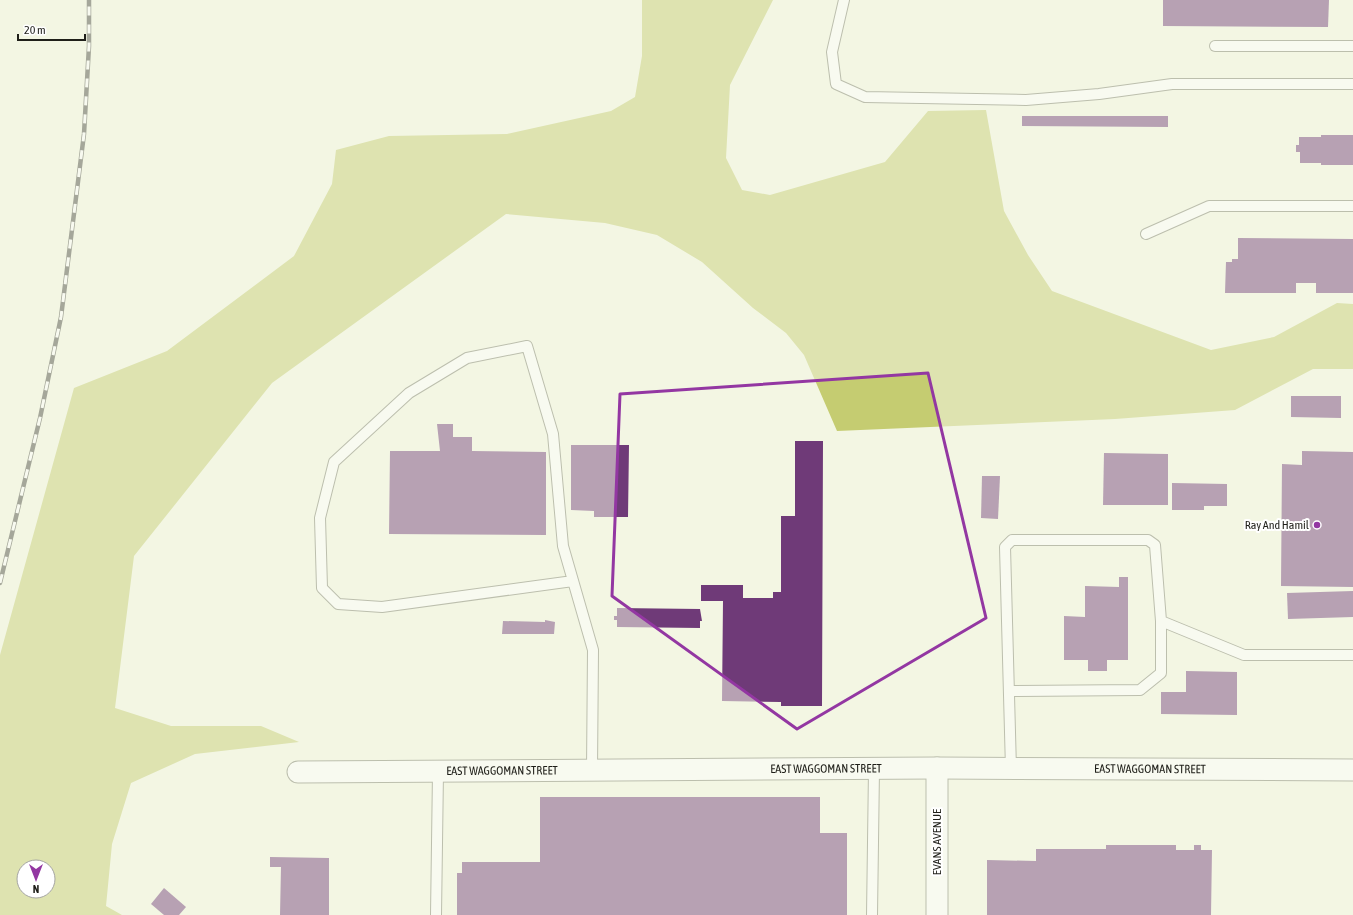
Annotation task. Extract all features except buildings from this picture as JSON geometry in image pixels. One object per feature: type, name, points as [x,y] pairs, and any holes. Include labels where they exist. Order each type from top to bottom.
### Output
[{"type":"street","name":"EAST WAGGOMAN STREET","points":[[298,772],[937,768],[1353,770]]},
{"type":"street","name":"EVANS AVENUE","points":[[937,768],[937,915]]},
{"type":"lane","points":[[844,0],[832,52],[836,84],[865,97],[1026,100],[1099,94],[1172,84],[1353,84]]},
{"type":"lane","points":[[1215,46],[1353,46]]},
{"type":"lane","points":[[1146,234],[1209,206],[1353,206]]},
{"type":"lane","points":[[573,581],[382,607],[338,604],[322,588],[321,565],[320,518],[334,462],[409,393],[466,358],[527,346],[553,434],[563,546],[593,650],[592,770]]},
{"type":"lane","points":[[1009,691],[1140,690],[1161,673],[1161,621],[1156,545],[1148,540],[1012,540],[1005,547],[1011,769]]},
{"type":"lane","points":[[1161,621],[1244,655],[1353,655]]},
{"type":"lane","points":[[872,915],[874,769]]},
{"type":"lane","points":[[436,915],[438,772]]},
{"type":"highlighted area","points":[[928,373],[986,618],[797,729],[612,596],[620,394]]},
{"type":"green space","points":[[642,0],[773,0],[730,85],[726,158],[742,190],[770,195],[885,162],[928,111],[986,110],[1004,211],[1028,255],[1052,291],[1211,350],[1274,337],[1337,303],[1353,304],[1353,369],[1313,369],[1235,410],[1115,419],[837,431],[804,355],[786,333],[753,308],[702,262],[657,235],[605,223],[506,214],[272,383],[134,556],[115,708],[171,726],[261,726],[299,742],[195,754],[131,783],[112,844],[106,906],[122,915],[0,915],[0,655],[74,388],[167,351],[294,256],[332,184],[336,150],[389,136],[507,134],[611,111],[635,97],[642,56]]},
{"type":"railway","points":[[0,583],[40,418],[61,317],[84,134],[89,46],[89,0]]},
{"type":"place","name":"Ray And Hamil","points":[[1317,525]]}]
